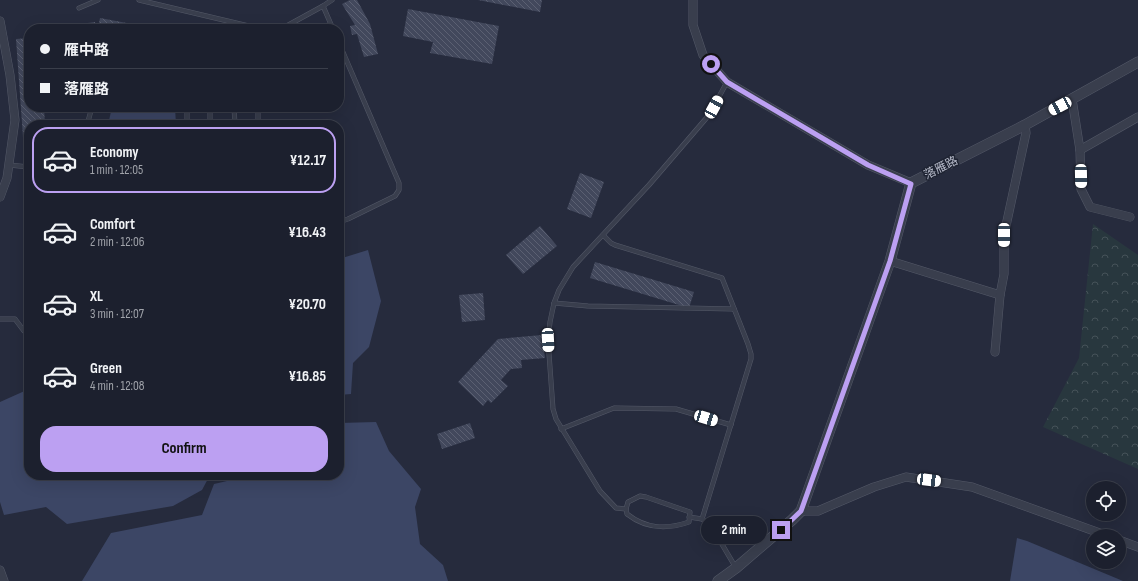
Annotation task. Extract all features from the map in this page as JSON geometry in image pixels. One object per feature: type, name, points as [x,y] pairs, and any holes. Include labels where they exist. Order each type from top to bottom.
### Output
[{"type":"street","points":[[693,0],[693,25],[704,55],[727,82],[868,165],[911,184]]},
{"type":"street","points":[[0,21],[10,75],[15,120],[7,178],[0,197]]},
{"type":"street","name":"落雁路","points":[[718,581],[736,568],[801,511],[890,261],[911,184],[1072,100],[1138,62]]},
{"type":"street","points":[[1072,100],[1080,150],[1081,189],[1090,207],[1130,217]]},
{"type":"street","points":[[1080,150],[1138,117]]},
{"type":"street","points":[[995,352],[1000,295],[1004,274],[1004,235],[1026,133],[1025,125]]},
{"type":"street","points":[[890,261],[1000,295]]},
{"type":"street","points":[[801,511],[818,511],[874,487],[906,477],[972,487],[1089,529]]},
{"type":"street","points":[[1126,543],[1138,547]]},
{"type":"street","points":[[0,570],[4,581]]},
{"type":"lane","points":[[79,8],[98,0]]},
{"type":"lane","points":[[139,0],[240,24]]},
{"type":"lane","points":[[290,24],[332,0]]},
{"type":"lane","points":[[323,6],[331,24]]},
{"type":"lane","points":[[344,55],[399,183],[399,190],[395,196],[344,220]]},
{"type":"lane","points":[[626,509],[614,507],[604,496],[556,419],[553,409],[549,332],[554,303],[559,290],[573,267],[649,186],[709,115],[727,82]]},
{"type":"lane","points":[[9,165],[24,166]]},
{"type":"lane","points":[[603,235],[615,245],[722,278],[751,354],[751,359],[702,519]]},
{"type":"lane","points":[[554,303],[588,306],[734,309]]},
{"type":"lane","points":[[0,319],[15,319],[24,331]]},
{"type":"lane","points":[[561,429],[614,408],[676,409],[731,425]]},
{"type":"lane","points":[[643,496],[690,512],[689,517],[689,522],[678,526],[658,527],[629,516],[626,509],[630,500],[643,496]]},
{"type":"lane","points":[[689,517],[702,519],[710,524],[736,568]]},
{"type":"green space","points":[[1093,224],[1138,255],[1138,469],[1043,427],[1079,358]]},
{"type":"water","points":[[111,112],[175,112],[176,120],[109,120]]},
{"type":"water","points":[[368,250],[381,301],[369,347],[353,363],[351,394],[344,395],[344,257]]},
{"type":"water","points":[[24,391],[24,480],[207,480],[202,490],[173,506],[67,524],[46,507],[4,515],[0,502],[0,402]]},
{"type":"water","points":[[376,422],[389,451],[421,489],[415,507],[420,544],[443,565],[448,581],[82,581],[111,533],[202,515],[214,484],[231,480],[344,480],[344,423]]},
{"type":"water","points":[[1017,538],[1086,566],[1086,569],[1094,569],[1123,581],[1010,581]]},
{"type":"building","points":[[350,0],[357,0],[370,24],[378,54],[364,57],[357,34],[352,35],[350,26],[355,25],[342,4]]},
{"type":"building","points":[[478,0],[542,0],[540,12]]},
{"type":"building","points":[[408,9],[499,26],[492,64],[430,53],[433,42],[403,36]]},
{"type":"building","points":[[100,18],[132,24],[99,24]]},
{"type":"building","points":[[95,22],[95,24],[81,24]]},
{"type":"building","points":[[24,38],[24,112],[44,112],[45,120],[24,120],[24,151],[16,39]]},
{"type":"building","points":[[580,173],[604,182],[591,218],[567,209]]},
{"type":"building","points":[[540,226],[557,246],[523,274],[506,255]]},
{"type":"building","points":[[595,262],[694,292],[689,308],[590,278]]},
{"type":"building","points":[[483,293],[485,320],[462,322],[459,295]]},
{"type":"building","points":[[542,335],[545,358],[521,360],[522,368],[511,369],[501,380],[508,386],[491,403],[488,400],[483,406],[458,382],[498,339]]},
{"type":"building","points":[[470,423],[475,438],[442,449],[437,434]]},
{"type":"route","points":[[711,64],[727,82],[868,165],[911,184],[890,261],[801,511],[781,530]]}]
